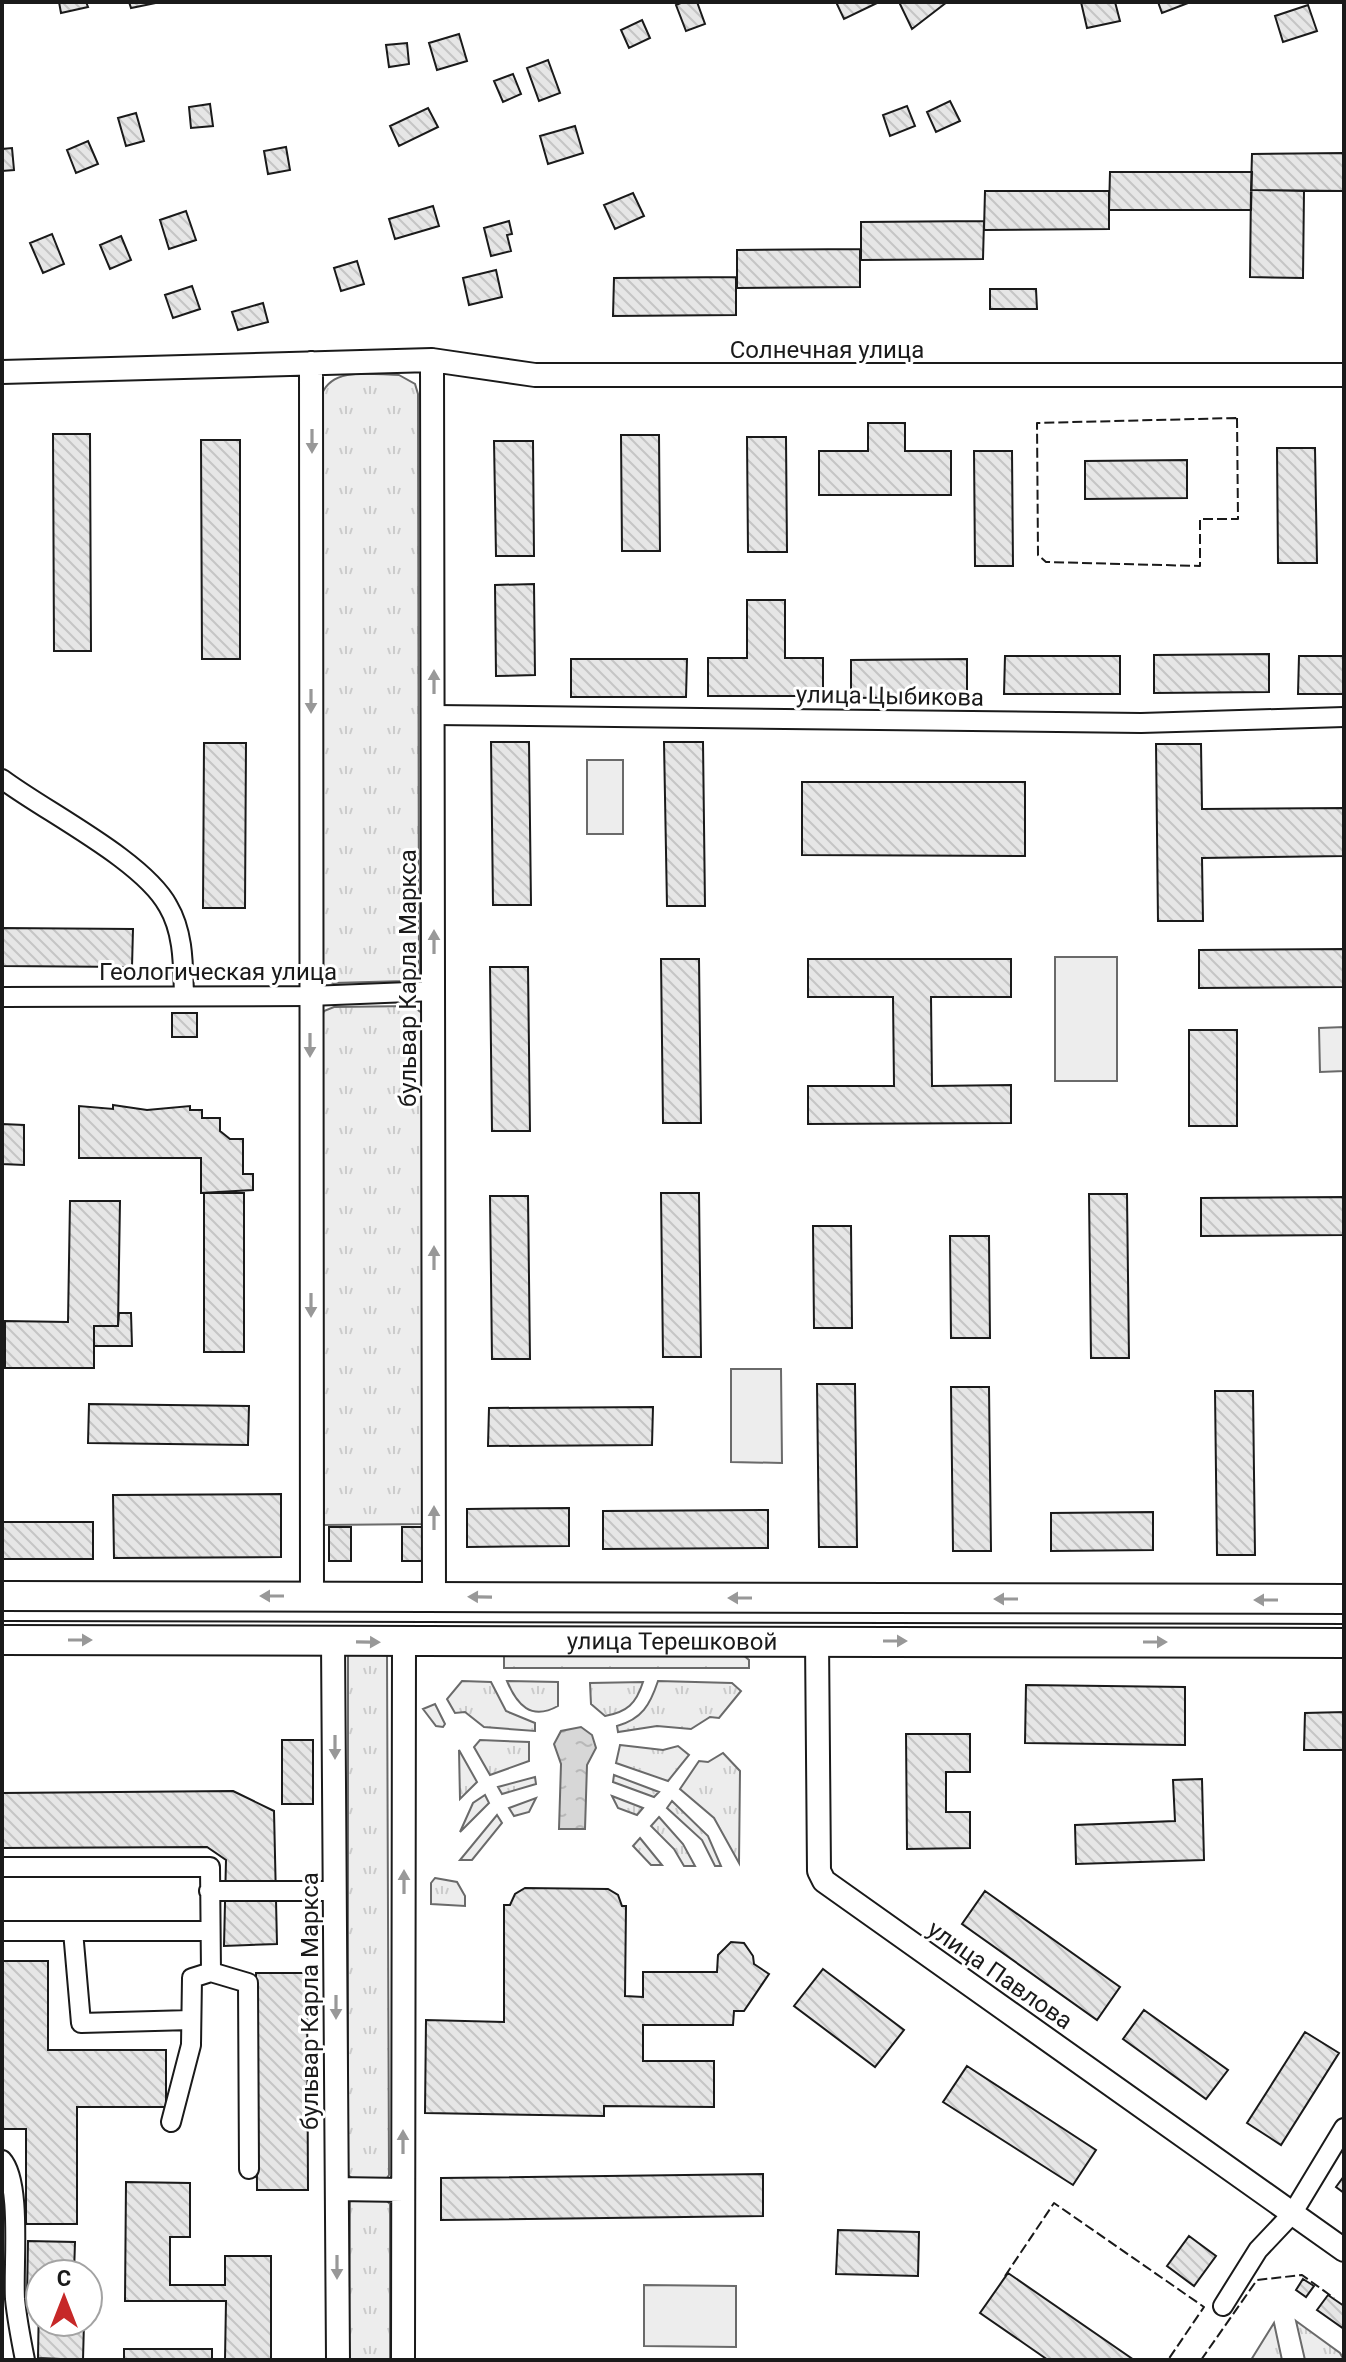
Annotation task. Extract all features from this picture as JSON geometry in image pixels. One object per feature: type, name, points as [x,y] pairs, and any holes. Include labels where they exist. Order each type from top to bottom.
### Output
[{"type":"main road","name":"улица Терешковой","points":[[2,1596],[1344,1599]]},
{"type":"main road","points":[[817,1640],[818,1598]]},
{"type":"main road","name":"улица Терешковой","points":[[2,1640],[1344,1643]]},
{"type":"street","name":"Солнечная улица","points":[[6,372],[432,360],[535,375],[1344,375]]},
{"type":"street","name":"бульвар Карла Маркса","points":[[432,360],[434,1596]]},
{"type":"street","points":[[311,363],[312,1596]]},
{"type":"street","name":"улица Цыбикова","points":[[434,715],[1141,723],[1344,717]]},
{"type":"street","points":[[2,779],[126,863],[168,905],[182,951],[184,996]]},
{"type":"street","name":"Геологическая улица","points":[[2,997],[310,996],[434,991]]},
{"type":"street","name":"улица Павлова","points":[[817,1640],[821,1877],[1344,2250]]},
{"type":"street","name":"бульвар Карла Маркса","points":[[333,1641],[338,2360]]},
{"type":"street","points":[[403,2360],[404,1642]]},
{"type":"street","points":[[2,1867],[210,1867],[211,1972]]},
{"type":"street","points":[[209,1891],[335,1891]]},
{"type":"street","points":[[2,1931],[210,1931]]},
{"type":"street","points":[[73,1931],[81,2023],[191,2020]]},
{"type":"street","points":[[171,2122],[191,2045],[192,1978],[211,1972],[248,1983],[249,2169]]},
{"type":"street","points":[[1223,2306],[1258,2250],[1292,2214],[1344,2128]]},
{"type":"street","points":[[2,2160],[10,2168],[13,2193],[16,2308],[25,2360]]},
{"type":"street","points":[[337,2189],[403,2190]]},
{"type":"green space","points":[[399,375],[415,384],[418,394],[419,976],[405,981],[333,983],[325,980],[322,970],[322,394],[327,385],[345,376]]},
{"type":"green space","points":[[587,760],[623,760],[623,834],[587,834]]},
{"type":"green space","points":[[1055,957],[1117,957],[1117,1081],[1055,1081]]},
{"type":"green space","points":[[412,1006],[422,1013],[427,1524],[324,1525],[321,1019],[324,1011],[334,1007]]},
{"type":"green space","points":[[1344,1027],[1344,1071],[1320,1072],[1319,1028]]},
{"type":"green space","points":[[731,1369],[781,1369],[782,1463],[731,1462]]},
{"type":"green space","points":[[504,1652],[741,1653],[749,1660],[749,1668],[504,1668]]},
{"type":"green space","points":[[387,1653],[389,2175],[386,2179],[355,2180],[348,2175],[348,1657],[349,1654]]},
{"type":"green space","points":[[462,1681],[491,1682],[506,1711],[535,1723],[535,1731],[484,1727],[465,1712],[455,1713],[447,1699]]},
{"type":"green space","points":[[507,1681],[558,1682],[558,1706],[540,1712],[526,1708],[515,1697]]},
{"type":"green space","points":[[658,1681],[732,1683],[741,1691],[719,1718],[710,1717],[691,1729],[657,1726],[618,1732],[617,1726],[644,1710]]},
{"type":"green space","points":[[643,1682],[630,1706],[619,1712],[605,1716],[591,1704],[590,1683]]},
{"type":"green space","points":[[435,1704],[445,1724],[443,1727],[436,1726],[423,1709]]},
{"type":"green space","points":[[480,1740],[529,1742],[529,1761],[490,1775],[474,1747]]},
{"type":"green space","points":[[620,1745],[663,1750],[678,1746],[689,1755],[668,1781],[616,1763]]},
{"type":"green space","points":[[459,1750],[477,1782],[460,1799]]},
{"type":"green space","points":[[723,1753],[740,1771],[739,1863],[714,1818],[680,1789],[699,1761],[708,1762]]},
{"type":"green space","points":[[614,1775],[659,1792],[654,1797],[613,1782]]},
{"type":"green space","points":[[535,1777],[536,1784],[502,1794],[498,1787]]},
{"type":"green space","points":[[485,1795],[489,1803],[460,1832],[473,1803]]},
{"type":"green space","points":[[612,1796],[643,1808],[637,1815],[618,1808]]},
{"type":"green space","points":[[536,1798],[529,1812],[514,1816],[509,1808]]},
{"type":"green space","points":[[672,1801],[708,1836],[721,1866],[715,1866],[702,1840],[667,1808]]},
{"type":"green space","points":[[497,1815],[502,1823],[472,1860],[460,1860]]},
{"type":"green space","points":[[659,1817],[683,1844],[695,1866],[684,1866],[674,1849],[651,1826]]},
{"type":"green space","points":[[640,1838],[662,1865],[651,1865],[633,1846]]},
{"type":"green space","points":[[435,1878],[457,1882],[465,1896],[465,1906],[431,1904],[431,1883]]},
{"type":"green space","points":[[350,2199],[386,2200],[390,2204],[390,2360],[349,2360]]},
{"type":"green space","points":[[644,2285],[736,2286],[736,2347],[644,2346]]},
{"type":"green space","points":[[1296,2321],[1340,2353],[1344,2360],[1305,2360]]},
{"type":"green space","points":[[1274,2323],[1282,2360],[1251,2360]]},
{"type":"water","points":[[581,1727],[592,1735],[596,1748],[587,1765],[585,1829],[559,1829],[561,1764],[554,1744],[561,1731]]},
{"type":"building","points":[[59,2],[86,2],[88,7],[61,13]]},
{"type":"building","points":[[129,2],[156,2],[156,3],[131,8]]},
{"type":"building","points":[[697,2],[705,24],[686,31],[676,5]]},
{"type":"building","points":[[836,2],[879,2],[844,19]]},
{"type":"building","points":[[899,2],[947,2],[912,29]]},
{"type":"building","points":[[1081,2],[1115,2],[1120,21],[1087,28]]},
{"type":"building","points":[[1158,2],[1188,2],[1188,3],[1162,13]]},
{"type":"building","points":[[1308,5],[1317,31],[1283,42],[1275,16]]},
{"type":"building","points":[[642,20],[650,38],[629,48],[621,30]]},
{"type":"building","points":[[459,34],[467,61],[437,70],[429,43]]},
{"type":"building","points":[[407,43],[409,64],[389,67],[386,45]]},
{"type":"building","points":[[548,60],[560,93],[539,101],[527,68]]},
{"type":"building","points":[[513,74],[521,94],[503,102],[494,81]]},
{"type":"building","points":[[950,101],[960,121],[936,132],[927,112]]},
{"type":"building","points":[[210,104],[213,126],[191,128],[189,107]]},
{"type":"building","points":[[907,106],[915,126],[890,136],[883,115]]},
{"type":"building","points":[[428,108],[438,127],[399,146],[390,126]]},
{"type":"building","points":[[136,113],[144,141],[126,146],[118,118]]},
{"type":"building","points":[[575,126],[583,153],[548,164],[540,136]]},
{"type":"building","points":[[88,141],[98,164],[76,173],[67,150]]},
{"type":"building","points":[[286,147],[290,170],[268,174],[264,151]]},
{"type":"building","points":[[12,148],[14,170],[2,171],[2,149]]},
{"type":"building","points":[[1344,153],[1344,191],[1251,190],[1252,154]]},
{"type":"building","points":[[1110,172],[1252,172],[1251,210],[1109,210]]},
{"type":"building","points":[[1251,190],[1304,191],[1303,278],[1250,277]]},
{"type":"building","points":[[985,191],[1109,191],[1109,229],[984,230]]},
{"type":"building","points":[[633,193],[644,216],[615,229],[604,205]]},
{"type":"building","points":[[433,206],[439,226],[395,239],[389,219]]},
{"type":"building","points":[[186,211],[196,240],[169,249],[160,220]]},
{"type":"building","points":[[509,221],[512,234],[507,235],[511,251],[491,256],[484,228]]},
{"type":"building","points":[[984,221],[983,259],[861,260],[861,222]]},
{"type":"building","points":[[52,234],[64,264],[43,273],[30,243]]},
{"type":"building","points":[[121,236],[131,260],[110,269],[100,245]]},
{"type":"building","points":[[860,249],[860,287],[737,288],[737,250]]},
{"type":"building","points":[[357,261],[364,284],[341,291],[334,268]]},
{"type":"building","points":[[496,270],[502,297],[469,305],[463,278]]},
{"type":"building","points":[[736,277],[736,315],[613,316],[614,278]]},
{"type":"building","points":[[192,286],[200,309],[173,318],[165,295]]},
{"type":"building","points":[[990,289],[1036,289],[1037,309],[990,309]]},
{"type":"building","points":[[263,303],[268,322],[238,330],[232,312]]},
{"type":"building","points":[[868,423],[905,423],[905,451],[951,451],[951,495],[819,495],[819,451],[868,451]]},
{"type":"building","points":[[53,434],[90,434],[91,651],[54,651]]},
{"type":"building","points":[[621,435],[659,435],[660,551],[622,551]]},
{"type":"building","points":[[747,437],[786,437],[787,552],[748,552]]},
{"type":"building","points":[[201,440],[240,440],[240,659],[202,659]]},
{"type":"building","points":[[494,441],[533,441],[534,556],[496,556]]},
{"type":"building","points":[[1277,448],[1315,448],[1317,563],[1278,563]]},
{"type":"building","points":[[974,451],[1012,451],[1013,566],[975,566]]},
{"type":"building","points":[[1187,460],[1187,498],[1085,499],[1085,461]]},
{"type":"building","points":[[534,584],[535,675],[496,676],[495,585]]},
{"type":"building","points":[[747,600],[785,600],[785,658],[823,658],[823,696],[708,696],[708,658],[747,658]]},
{"type":"building","points":[[1269,654],[1269,692],[1154,693],[1154,655]]},
{"type":"building","points":[[1005,656],[1120,656],[1120,694],[1004,694]]},
{"type":"building","points":[[1299,656],[1344,656],[1344,694],[1298,694]]},
{"type":"building","points":[[571,659],[687,659],[686,697],[571,697]]},
{"type":"building","points":[[967,659],[967,697],[851,698],[851,660]]},
{"type":"building","points":[[491,742],[529,742],[531,905],[493,905]]},
{"type":"building","points":[[664,742],[703,742],[705,906],[667,906]]},
{"type":"building","points":[[204,743],[246,743],[245,908],[203,908]]},
{"type":"building","points":[[1156,744],[1201,744],[1202,809],[1344,808],[1344,856],[1202,858],[1203,921],[1158,921]]},
{"type":"building","points":[[802,782],[1025,782],[1025,856],[802,855]]},
{"type":"building","points":[[2,928],[133,929],[132,967],[2,966]]},
{"type":"building","points":[[1344,949],[1344,987],[1199,988],[1199,950]]},
{"type":"building","points":[[661,959],[699,959],[701,1123],[663,1123]]},
{"type":"building","points":[[808,959],[1011,959],[1011,997],[931,997],[932,1086],[1011,1085],[1011,1123],[808,1124],[808,1086],[894,1086],[893,997],[808,997]]},
{"type":"building","points":[[490,967],[528,967],[530,1131],[492,1131]]},
{"type":"building","points":[[172,1013],[197,1013],[197,1037],[172,1037]]},
{"type":"building","points":[[1189,1030],[1237,1030],[1237,1126],[1189,1126]]},
{"type":"building","points":[[113,1105],[147,1110],[190,1106],[190,1110],[202,1110],[202,1118],[220,1118],[220,1131],[230,1139],[243,1139],[243,1174],[253,1174],[253,1190],[201,1193],[201,1158],[79,1158],[79,1106],[113,1109]]},
{"type":"building","points":[[2,1124],[24,1125],[24,1165],[2,1164]]},
{"type":"building","points":[[204,1193],[244,1193],[244,1352],[204,1352]]},
{"type":"building","points":[[661,1193],[699,1193],[701,1357],[663,1357]]},
{"type":"building","points":[[1089,1194],[1127,1194],[1129,1358],[1091,1358]]},
{"type":"building","points":[[490,1196],[528,1196],[530,1359],[492,1359]]},
{"type":"building","points":[[1344,1197],[1344,1235],[1201,1236],[1201,1198]]},
{"type":"building","points":[[70,1201],[120,1201],[118,1326],[94,1326],[94,1368],[5,1368],[5,1321],[68,1322]]},
{"type":"building","points":[[813,1226],[851,1226],[852,1328],[814,1328]]},
{"type":"building","points":[[950,1236],[989,1236],[990,1338],[951,1338]]},
{"type":"building","points":[[119,1313],[131,1313],[132,1346],[94,1346],[94,1326],[118,1326]]},
{"type":"building","points":[[817,1384],[855,1384],[857,1547],[819,1547]]},
{"type":"building","points":[[951,1387],[989,1387],[991,1551],[953,1551]]},
{"type":"building","points":[[1215,1391],[1253,1391],[1255,1555],[1217,1555]]},
{"type":"building","points":[[89,1404],[249,1406],[248,1445],[88,1443]]},
{"type":"building","points":[[653,1407],[652,1445],[488,1446],[489,1408]]},
{"type":"building","points":[[281,1494],[281,1557],[114,1558],[113,1495]]},
{"type":"building","points":[[569,1508],[569,1546],[467,1547],[467,1509]]},
{"type":"building","points":[[768,1510],[768,1548],[603,1549],[603,1511]]},
{"type":"building","points":[[1153,1512],[1153,1550],[1051,1551],[1051,1513]]},
{"type":"building","points":[[2,1522],[93,1522],[93,1559],[2,1559]]},
{"type":"building","points":[[329,1527],[351,1527],[351,1561],[329,1561]]},
{"type":"building","points":[[402,1527],[424,1527],[424,1561],[402,1561]]},
{"type":"building","points":[[1026,1685],[1185,1687],[1185,1745],[1025,1743]]},
{"type":"building","points":[[1344,1712],[1344,1750],[1304,1750],[1305,1713]]},
{"type":"building","points":[[906,1734],[970,1734],[970,1772],[946,1772],[946,1812],[970,1812],[970,1848],[907,1849]]},
{"type":"building","points":[[282,1740],[313,1740],[313,1804],[282,1804]]},
{"type":"building","points":[[1202,1779],[1204,1860],[1076,1864],[1075,1825],[1175,1821],[1173,1780]]},
{"type":"building","points":[[233,1791],[274,1811],[277,1944],[224,1946],[226,1860],[207,1847],[2,1848],[2,1793]]},
{"type":"building","points":[[525,1888],[608,1889],[618,1895],[622,1906],[626,1906],[625,1996],[643,1997],[643,1972],[717,1972],[718,1955],[731,1942],[744,1943],[753,1956],[754,1964],[769,1974],[744,2011],[734,2011],[733,2025],[643,2025],[643,2061],[714,2061],[714,2107],[604,2106],[604,2116],[425,2113],[426,2020],[504,2022],[504,1905],[510,1905],[515,1894]]},
{"type":"building","points":[[985,1891],[1120,1987],[1097,2020],[962,1924]]},
{"type":"building","points":[[2,1961],[48,1961],[48,2050],[166,2050],[166,2107],[77,2107],[77,2224],[26,2224],[26,2129],[2,2129]]},
{"type":"building","points":[[823,1969],[904,2030],[875,2067],[794,2006]]},
{"type":"building","points":[[256,1973],[307,1973],[308,2190],[257,2190]]},
{"type":"building","points":[[1144,2010],[1228,2070],[1206,2099],[1123,2039]]},
{"type":"building","points":[[1305,2032],[1339,2053],[1281,2145],[1247,2123]]},
{"type":"building","points":[[967,2066],[1096,2150],[1073,2185],[943,2102]]},
{"type":"building","points":[[763,2174],[763,2216],[441,2220],[441,2178]]},
{"type":"building","points":[[1344,2176],[1344,2193],[1336,2187]]},
{"type":"building","points":[[126,2182],[190,2183],[190,2237],[170,2237],[170,2285],[225,2285],[225,2256],[271,2256],[271,2360],[225,2360],[226,2301],[125,2301]]},
{"type":"building","points":[[838,2230],[919,2232],[918,2276],[836,2274]]},
{"type":"building","points":[[1189,2236],[1216,2256],[1194,2286],[1167,2266]]},
{"type":"building","points":[[28,2241],[75,2242],[74,2258],[28,2258]]},
{"type":"building","points":[[1008,2273],[1134,2360],[1048,2360],[980,2313]]},
{"type":"building","points":[[1303,2279],[1314,2286],[1306,2297],[1296,2290]]},
{"type":"building","points":[[1328,2295],[1344,2306],[1344,2329],[1317,2310]]},
{"type":"building","points":[[38,2338],[84,2338],[83,2360],[38,2358]]},
{"type":"building","points":[[124,2349],[212,2349],[212,2360],[124,2360]]},
{"type":"tram line","points":[[2,1621],[1344,1624]]},
{"type":"fence","points":[[1237,418],[1238,519],[1200,519],[1200,566],[1046,562],[1038,555],[1037,423],[1237,418]]},
{"type":"fence","points":[[1005,2276],[1054,2203],[1204,2307],[1168,2360]]},
{"type":"fence","points":[[1201,2360],[1257,2280],[1302,2275],[1334,2298]]}]
